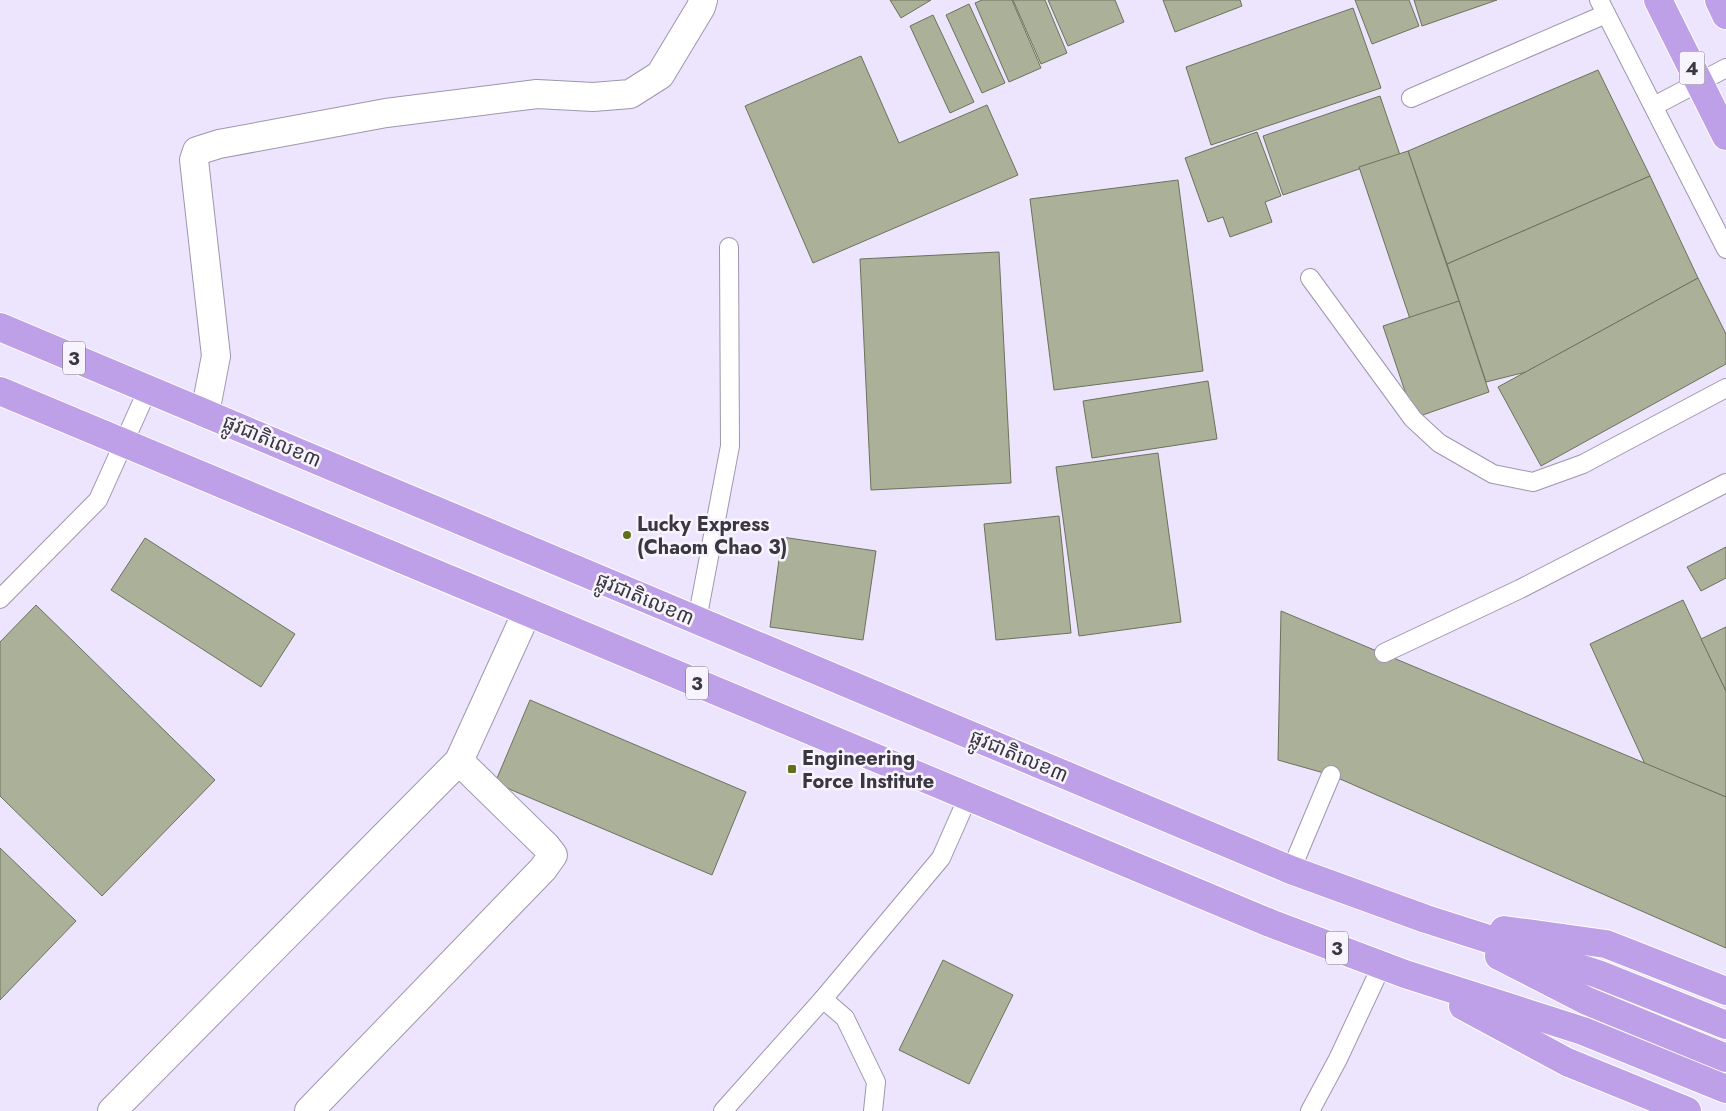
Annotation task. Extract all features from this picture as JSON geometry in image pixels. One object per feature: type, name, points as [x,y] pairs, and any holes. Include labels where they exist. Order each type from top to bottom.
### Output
[{"type":"highway","name":"4","points":[[1658,0],[1726,136]]},
{"type":"highway","points":[[1719,0],[1726,15]]},
{"type":"highway","name":"ផ្លូវជាតិលេខ៣","points":[[0,327],[1291,870],[1426,919]]},
{"type":"highway","name":"3","points":[[0,391],[1270,923],[1393,969]]},
{"type":"highway","points":[[1426,919],[1606,944],[1726,991]]},
{"type":"highway","points":[[1426,919],[1598,974],[1726,1025]]},
{"type":"highway","points":[[1426,919],[1587,1001],[1726,1058]]},
{"type":"highway","points":[[1393,969],[1583,1031],[1726,1089]]},
{"type":"highway","points":[[1393,969],[1567,1062],[1687,1111]]},
{"type":"street","points":[[205,413],[216,356],[194,160],[197,151],[219,144],[386,113],[537,94],[593,97],[630,94],[660,75],[701,7],[703,0]]},
{"type":"street","points":[[112,1111],[459,761],[527,612]]},
{"type":"street","points":[[309,1111],[536,876],[553,855],[459,761]]},
{"type":"lane","points":[[1411,98],[1602,7],[1726,249]]},
{"type":"lane","points":[[1654,106],[1726,68]]},
{"type":"lane","points":[[697,620],[730,446],[729,247]]},
{"type":"lane","points":[[1310,278],[1413,419],[1440,443],[1493,474],[1533,482],[1582,464],[1726,388]]},
{"type":"lane","points":[[0,599],[98,500],[148,389]]},
{"type":"lane","points":[[1384,654],[1520,588],[1726,483]]},
{"type":"lane","points":[[1291,870],[1331,775]]},
{"type":"lane","points":[[723,1111],[822,999],[941,858],[968,797]]},
{"type":"lane","points":[[1310,1111],[1338,1059],[1393,969]]},
{"type":"lane","points":[[822,999],[845,1018],[876,1082],[873,1111]]},
{"type":"building","points":[[890,0],[931,0],[901,18]]},
{"type":"building","points":[[982,0],[1012,0],[1041,68],[1009,82],[975,3]]},
{"type":"building","points":[[1013,0],[1045,0],[1067,53],[1041,64]]},
{"type":"building","points":[[1048,0],[1115,0],[1124,22],[1068,46]]},
{"type":"building","points":[[1163,0],[1240,0],[1242,6],[1175,32]]},
{"type":"building","points":[[1355,0],[1409,0],[1419,26],[1372,44]]},
{"type":"building","points":[[1414,0],[1497,0],[1422,26]]},
{"type":"building","points":[[969,4],[1005,83],[982,93],[946,15]]},
{"type":"building","points":[[1353,8],[1381,88],[1211,145],[1186,67]]},
{"type":"building","points":[[933,15],[974,102],[950,113],[910,26]]},
{"type":"building","points":[[861,56],[899,143],[987,105],[1018,175],[813,263],[745,106]]},
{"type":"building","points":[[1598,70],[1650,176],[1447,264],[1408,151]]},
{"type":"building","points":[[1380,96],[1400,155],[1283,195],[1263,136]]},
{"type":"building","points":[[1257,132],[1281,196],[1265,202],[1272,222],[1230,237],[1223,217],[1208,222],[1185,158]]},
{"type":"building","points":[[1408,151],[1459,301],[1410,319],[1359,167]]},
{"type":"building","points":[[1650,176],[1698,278],[1526,372],[1486,382],[1447,264]]},
{"type":"building","points":[[1178,180],[1203,371],[1054,390],[1030,199]]},
{"type":"building","points":[[999,252],[1011,483],[871,490],[860,259]]},
{"type":"building","points":[[1698,278],[1726,334],[1726,364],[1541,466],[1498,387]]},
{"type":"building","points":[[1459,301],[1489,392],[1414,418],[1383,326]]},
{"type":"building","points":[[1208,381],[1217,439],[1092,458],[1083,401]]},
{"type":"building","points":[[1158,453],[1181,622],[1079,636],[1056,467]]},
{"type":"building","points":[[1059,516],[1071,633],[996,640],[984,524]]},
{"type":"building","points":[[782,537],[876,551],[863,640],[770,627]]},
{"type":"building","points":[[145,538],[295,634],[261,687],[111,590]]},
{"type":"building","points":[[1726,547],[1726,578],[1701,591],[1687,567]]},
{"type":"building","points":[[1683,600],[1726,691],[1726,797],[1645,764],[1590,644]]},
{"type":"building","points":[[36,605],[215,780],[102,896],[0,796],[0,642]]},
{"type":"building","points":[[1281,611],[1726,797],[1726,948],[1331,775],[1278,760]]},
{"type":"building","points":[[1726,627],[1726,691],[1701,639]]},
{"type":"building","points":[[530,700],[746,792],[712,875],[495,783]]},
{"type":"building","points":[[0,848],[76,921],[0,1000]]},
{"type":"building","points":[[943,960],[1013,995],[969,1084],[899,1050]]},
{"type":"place","name":"Lucky Express (Chaom Chao 3)","points":[[627,535]]},
{"type":"place","name":"Engineering Force Institute","points":[[792,769]]}]
